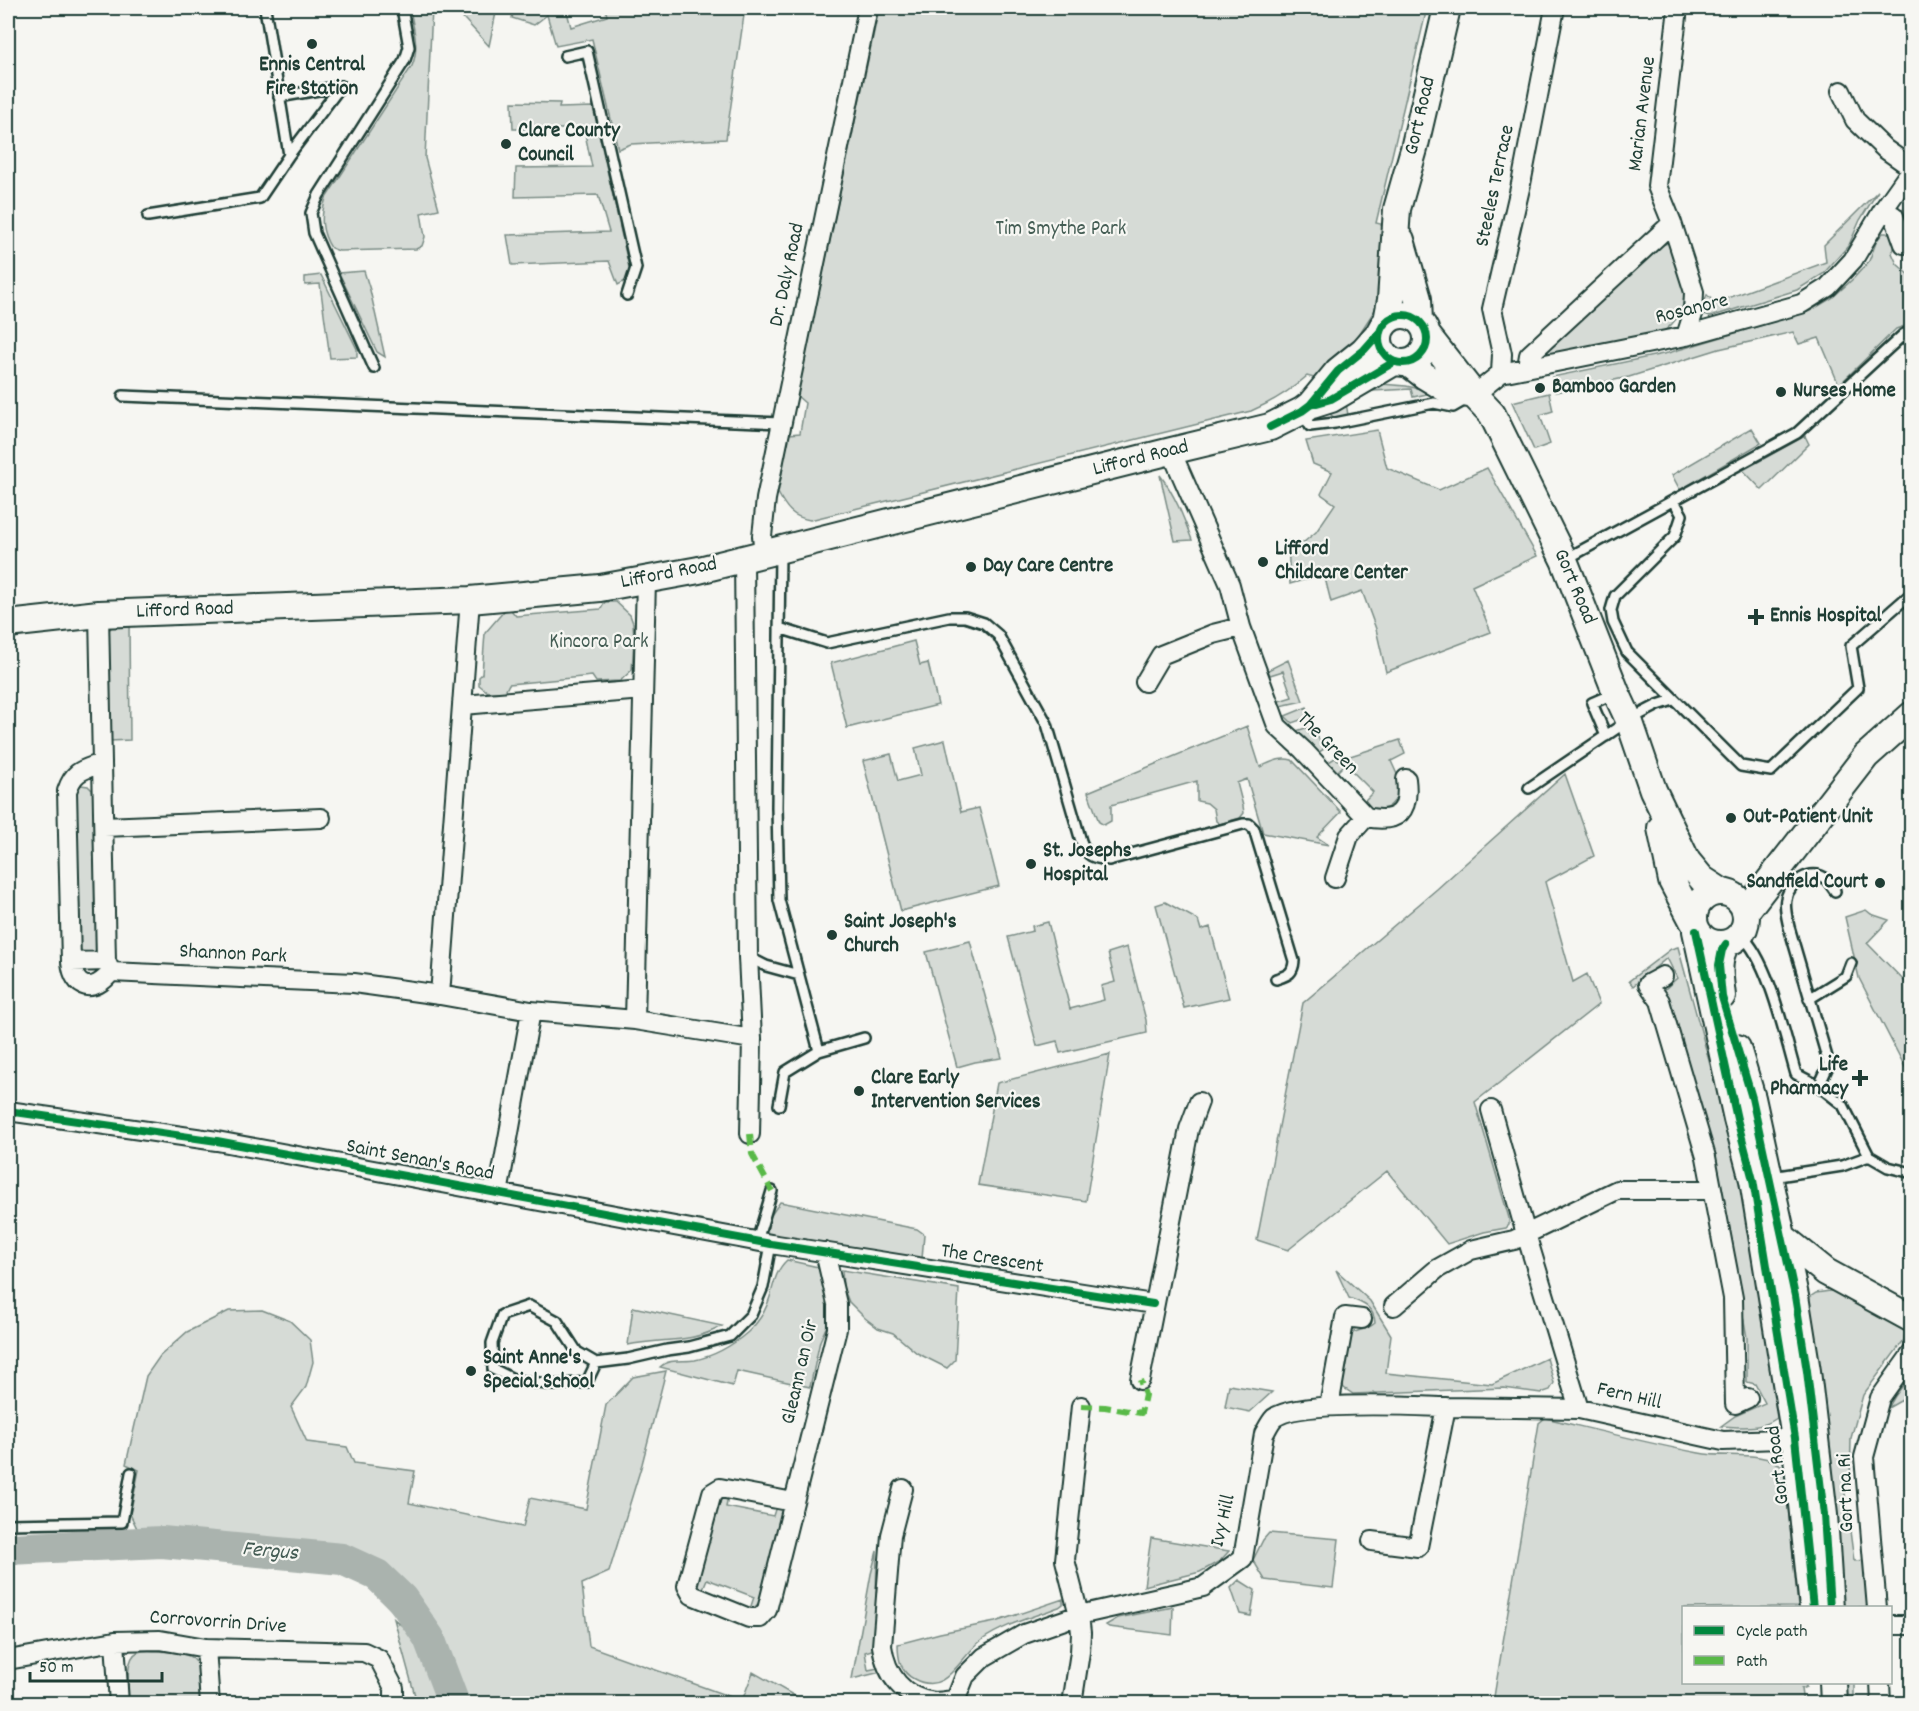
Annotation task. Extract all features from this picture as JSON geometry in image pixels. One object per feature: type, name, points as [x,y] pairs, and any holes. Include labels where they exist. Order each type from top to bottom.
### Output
[{"type":"main road","name":"Gort Road","points":[[1383,326],[1391,300],[1397,209],[1414,149],[1447,8]]},
{"type":"main road","name":"Gort Road","points":[[1397,225],[1418,299],[1423,328],[1474,395],[1492,414],[1564,560],[1629,720],[1653,790],[1672,881],[1694,926],[1737,1119],[1780,1235],[1778,1267]]},
{"type":"main road","points":[[1401,363],[1415,360],[1425,349],[1423,328],[1413,317],[1400,315],[1383,326],[1378,339],[1382,353],[1448,390],[1474,395]]},
{"type":"main road","name":"Lifford Road","points":[[1306,408],[1338,371],[1364,350],[1383,326]]},
{"type":"main road","name":"Lifford Road","points":[[8,624],[99,614],[470,600],[588,589],[646,580],[699,570],[1270,428],[1306,408],[1331,399],[1401,363]]},
{"type":"main road","points":[[1833,798],[1746,881],[1724,893],[1706,896],[1699,902],[1694,911],[1694,926],[1703,939],[1713,943],[1738,930],[1866,756],[1911,715]]},
{"type":"main road","points":[[1653,790],[1687,861],[1702,879],[1724,893],[1737,897],[1743,904],[1738,930]]},
{"type":"main road","name":"Gort Road","points":[[1738,930],[1722,950],[1719,965],[1722,997],[1752,1098],[1760,1179],[1778,1267],[1795,1296],[1813,1606]]},
{"type":"main road","points":[[1780,1235],[1826,1272],[1911,1319]]},
{"type":"main road","name":"Gort Road","points":[[1805,1438],[1824,1515],[1830,1606]]},
{"type":"main road","points":[[1819,1684],[1820,1704]]},
{"type":"main road","points":[[1833,1684],[1834,1704]]},
{"type":"street","name":"Dr. Daly Road","points":[[763,554],[762,536],[766,499],[868,8]]},
{"type":"street","name":"Steeles Terrace","points":[[1501,373],[1502,354],[1492,309],[1521,183],[1555,8]]},
{"type":"street","name":"Marian Avenue","points":[[1678,8],[1657,186],[1695,292],[1693,314],[1686,336]]},
{"type":"street","name":"Rosanore","points":[[1474,395],[1501,373],[1686,336],[1801,304],[1828,287],[1853,261],[1911,168],[1885,149],[1855,120],[1841,91]]},
{"type":"street","points":[[1883,210],[1893,216],[1904,244]]},
{"type":"street","points":[[1527,367],[1529,355],[1672,223]]},
{"type":"street","name":"The Green","points":[[1171,451],[1230,585],[1241,627],[1277,726],[1303,750],[1366,817]]},
{"type":"street","points":[[750,1134],[752,1039],[748,957],[763,554]]},
{"type":"street","points":[[635,1020],[646,580]]},
{"type":"street","points":[[470,600],[440,995],[531,1011],[635,1020],[752,1039]]},
{"type":"street","points":[[99,614],[109,967],[105,980],[96,986],[83,986],[76,981],[71,962],[67,791],[70,780],[79,771],[102,763]]},
{"type":"street","points":[[1145,682],[1161,655],[1214,634],[1241,627]]},
{"type":"street","points":[[463,705],[643,690]]},
{"type":"street","points":[[1335,878],[1349,836],[1366,817],[1380,820],[1392,818],[1404,809],[1408,795],[1406,779]]},
{"type":"street","points":[[104,827],[321,818]]},
{"type":"street","name":"Shannon Park","points":[[71,962],[109,967],[354,983],[440,995]]},
{"type":"street","points":[[1663,975],[1648,984],[1660,1001],[1706,1157],[1733,1298],[1735,1404],[1748,1398]]},
{"type":"street","points":[[498,1194],[531,1011]]},
{"type":"street","points":[[1140,1380],[1189,1129],[1199,1102]]},
{"type":"street","name":"Fern Hill","points":[[1491,1110],[1579,1409],[1723,1441],[1805,1438]]},
{"type":"street","name":"Saint Senan's Road","points":[[8,1111],[217,1141],[764,1243],[825,1252]]},
{"type":"street","points":[[1394,1306],[1437,1269],[1471,1250],[1514,1240],[1617,1190],[1712,1190]]},
{"type":"street","name":"The Crescent","points":[[825,1252],[1154,1304]]},
{"type":"street","name":"Gleann an Oir","points":[[793,1502],[712,1486],[687,1587],[692,1595],[749,1618],[760,1618],[766,1610],[837,1329],[837,1304],[825,1252]]},
{"type":"street","points":[[1778,1267],[1826,1272]]},
{"type":"street","points":[[1329,1406],[1345,1317],[1362,1319]]},
{"type":"street","name":"Gort na Ri","points":[[1877,1606],[1864,1457],[1880,1398],[1911,1353]]},
{"type":"street","name":"Ivy Hill","points":[[903,1489],[891,1534],[882,1646],[884,1662],[895,1682],[913,1696],[934,1702],[954,1702],[965,1676],[984,1657],[1024,1634],[1079,1615],[1203,1587],[1243,1558],[1264,1434],[1274,1419],[1289,1411],[1329,1406],[1579,1409]]},
{"type":"street","points":[[1072,1704],[1081,1633],[1079,1615],[1065,1560],[1082,1407]]},
{"type":"street","points":[[1372,1541],[1418,1547],[1446,1407]]},
{"type":"street","points":[[1892,1625],[1911,1625]]},
{"type":"street","points":[[115,1641],[119,1704]]},
{"type":"street","name":"Corrovorrin Drive","points":[[8,1660],[115,1641],[160,1641],[206,1648],[364,1652],[379,1659],[394,1688],[394,1704]]},
{"type":"street","points":[[206,1648],[210,1704]]},
{"type":"street","points":[[1880,1684],[1881,1704]]},
{"type":"lane","points":[[265,8],[289,155]]},
{"type":"lane","points":[[374,368],[314,233],[311,213],[319,195],[405,60],[409,47],[402,8]]},
{"type":"lane","points":[[565,56],[588,51],[636,268],[627,295]]},
{"type":"lane","points":[[148,216],[260,198],[341,86],[279,97]]},
{"type":"lane","points":[[1564,560],[1797,433],[1904,334],[1911,332]]},
{"type":"lane","points":[[1306,408],[1310,426],[1434,403],[1453,407],[1474,395]]},
{"type":"lane","points":[[123,396],[781,423]]},
{"type":"lane","points":[[1674,501],[1682,515],[1675,536],[1615,596],[1611,610],[1613,622],[1627,652],[1741,766],[1771,771],[1858,688],[1851,646],[1911,593]]},
{"type":"lane","points":[[763,554],[779,628],[777,807],[779,900],[819,1051]]},
{"type":"lane","points":[[779,628],[827,643],[949,617],[965,617],[984,623],[998,635],[1047,724],[1081,841],[1085,850],[1094,858],[1109,860],[1243,824],[1249,824],[1254,829],[1294,961],[1290,975],[1276,978]]},
{"type":"lane","points":[[1606,736],[1592,703],[1616,692]]},
{"type":"lane","points":[[1529,788],[1629,720],[1673,700]]},
{"type":"lane","points":[[1819,1086],[1829,1064],[1789,927],[1786,899],[1791,888],[1800,879],[1813,875],[1825,878],[1834,891]]},
{"type":"lane","points":[[1738,930],[1757,955],[1777,1009],[1796,1074],[1819,1086],[1843,1105],[1869,1156],[1888,1167],[1911,1173]]},
{"type":"lane","points":[[748,957],[766,966],[799,975]]},
{"type":"lane","points":[[1809,999],[1846,976],[1851,963]]},
{"type":"lane","points":[[779,1105],[785,1071],[819,1051],[864,1038]]},
{"type":"lane","points":[[1760,1179],[1842,1166],[1869,1156]]},
{"type":"lane","points":[[596,1363],[587,1382],[555,1385],[516,1380],[493,1369],[492,1343],[502,1315],[529,1306],[557,1321],[577,1352],[596,1363],[689,1347],[730,1336],[751,1315],[763,1287],[764,1243],[771,1191]]},
{"type":"lane","points":[[8,1524],[122,1522],[131,1473]]},
{"type":"green space","points":[[410,8],[432,8],[425,158],[439,209],[421,213],[425,237],[422,246],[416,249],[339,251],[331,248],[323,230],[322,218],[326,198],[412,66],[416,45]]},
{"type":"green space","points":[[454,8],[497,8],[489,46]]},
{"type":"green space","points":[[514,8],[566,8],[571,27],[607,16],[605,8],[745,8],[726,139],[631,144],[618,149],[592,39],[556,46],[547,15],[534,25],[512,18]]},
{"type":"green space","name":"Tim Smythe Park","points":[[879,8],[1427,8],[1376,223],[1385,225],[1384,296],[1354,342],[1317,379],[1307,376],[1280,396],[1251,411],[810,520],[794,514],[778,493],[789,434],[800,433],[805,403],[797,396]]},
{"type":"green space","points":[[512,102],[560,103],[559,108],[593,107],[630,272],[627,280],[618,285],[609,261],[512,265],[507,235],[609,232],[598,195],[515,197],[516,168],[592,167],[584,129],[513,129]]},
{"type":"green space","points":[[1878,191],[1860,220],[1849,245],[1823,274],[1797,290],[1710,317],[1704,315],[1702,310],[1707,295],[1715,303],[1826,262],[1824,245]]},
{"type":"green space","points":[[1883,233],[1895,236],[1896,244],[1892,253],[1897,264],[1911,276],[1911,324],[1896,329],[1839,385],[1819,338],[1799,344],[1793,332],[1719,349],[1629,377],[1555,392],[1552,377],[1668,353],[1810,311],[1832,298],[1854,278],[1869,261],[1877,240]]},
{"type":"green space","points":[[1668,243],[1672,245],[1684,296],[1678,317],[1669,327],[1656,337],[1537,357],[1662,245]]},
{"type":"green space","points":[[364,271],[385,357],[377,352],[339,273]]},
{"type":"green space","points":[[321,275],[357,349],[357,357],[330,358],[320,284],[305,285],[305,277]]},
{"type":"green space","points":[[1381,384],[1436,392],[1413,397],[1411,389],[1372,391],[1346,403],[1348,415],[1335,418],[1331,415],[1332,409]]},
{"type":"green space","points":[[1549,393],[1553,411],[1540,415],[1550,444],[1534,450],[1512,402]]},
{"type":"green space","points":[[1752,428],[1761,443],[1680,490],[1672,475]]},
{"type":"green space","points":[[1377,430],[1387,468],[1439,490],[1487,468],[1537,556],[1472,586],[1491,632],[1386,672],[1376,629],[1362,591],[1331,602],[1324,574],[1290,584],[1288,541],[1304,542],[1316,532],[1335,504],[1321,494],[1332,472],[1313,464],[1306,441]]},
{"type":"green space","points":[[1805,436],[1809,444],[1762,490],[1743,470]]},
{"type":"green space","points":[[1160,475],[1182,514],[1192,540],[1175,541]]},
{"type":"green space","name":"Kincora Park","points":[[605,602],[616,602],[630,615],[633,623],[632,670],[620,681],[596,682],[592,676],[509,684],[505,692],[488,692],[479,685],[485,633],[505,610],[511,610],[516,616],[601,609]]},
{"type":"green space","points":[[129,621],[130,740],[110,741],[107,643],[109,630],[115,623]]},
{"type":"green space","points":[[914,641],[920,665],[928,663],[938,705],[847,728],[831,663]]},
{"type":"green space","points":[[1288,660],[1303,701],[1280,706],[1279,701],[1292,697],[1283,671],[1270,675],[1268,670]]},
{"type":"green space","points":[[1307,707],[1309,717],[1292,723],[1285,716]]},
{"type":"green space","points":[[1247,726],[1260,767],[1279,760],[1292,760],[1341,812],[1317,837],[1329,845],[1263,833],[1247,779],[1237,783],[1244,813],[1240,818],[1220,824],[1216,821],[1214,809],[1207,803],[1197,801],[1197,781],[1111,805],[1111,821],[1104,825],[1099,822],[1088,792]]},
{"type":"green space","points":[[1312,726],[1324,749],[1316,754],[1296,731]]},
{"type":"green space","points":[[945,740],[961,812],[979,808],[999,886],[901,911],[863,761],[891,754],[898,781],[921,775],[915,748]]},
{"type":"green space","points":[[1400,740],[1405,754],[1391,761],[1399,778],[1400,789],[1391,805],[1382,810],[1376,810],[1368,805],[1365,800],[1373,792],[1345,764],[1337,772],[1327,763],[1335,758],[1338,760]]},
{"type":"green space","points":[[1565,774],[1594,856],[1545,882],[1573,982],[1587,974],[1599,1004],[1475,1102],[1509,1218],[1509,1225],[1506,1228],[1484,1232],[1447,1244],[1387,1171],[1288,1250],[1257,1240],[1303,1003],[1437,889]]},
{"type":"green space","points":[[81,785],[88,786],[95,793],[98,946],[95,952],[83,951],[77,947],[76,788]]},
{"type":"green space","points":[[1165,902],[1198,920],[1201,930],[1210,927],[1229,998],[1184,1008],[1156,905]]},
{"type":"green space","points":[[1866,910],[1889,920],[1867,943],[1911,988],[1911,1068],[1906,1069],[1859,978],[1845,917]]},
{"type":"green space","points":[[1048,922],[1070,1009],[1104,1000],[1101,986],[1115,982],[1108,953],[1127,947],[1146,1020],[1147,1033],[1060,1053],[1057,1041],[1037,1046],[1008,937],[1033,931],[1032,926]]},
{"type":"green space","points":[[970,941],[1002,1058],[957,1067],[926,952]]},
{"type":"green space","points":[[1678,947],[1732,1148],[1756,1266],[1777,1418],[1757,1426],[1721,1426],[1735,1416],[1765,1403],[1755,1384],[1747,1382],[1747,1338],[1728,1229],[1677,1022],[1664,990],[1677,978],[1667,958],[1633,986],[1629,981],[1671,949]]},
{"type":"green space","points":[[1110,1054],[1086,1201],[978,1185],[997,1083]]},
{"type":"green space","points":[[780,1202],[917,1229],[924,1234],[922,1259],[767,1234],[769,1218]]},
{"type":"green space","points":[[787,1260],[818,1267],[829,1304],[828,1323],[820,1341],[810,1387],[737,1371],[733,1386],[660,1367],[672,1361],[695,1360],[709,1356],[730,1346],[748,1332],[764,1311],[778,1272]]},
{"type":"green space","points":[[842,1270],[959,1289],[955,1360],[947,1368],[917,1353],[893,1333],[878,1328],[865,1318],[849,1302],[843,1287]]},
{"type":"green space","points":[[1336,1270],[1370,1301],[1391,1335],[1386,1373],[1492,1384],[1547,1358],[1554,1383],[1550,1390],[1541,1393],[1504,1388],[1353,1394],[1344,1388],[1340,1380],[1349,1335],[1375,1323],[1370,1309],[1349,1298]]},
{"type":"green space","points":[[1842,1291],[1901,1324],[1905,1331],[1904,1340],[1863,1395],[1851,1438],[1850,1485],[1844,1486],[1854,1561],[1867,1560],[1870,1606],[1835,1606],[1807,1299],[1816,1293]]},
{"type":"green space","points":[[633,1307],[722,1326],[699,1336],[628,1345]]},
{"type":"green space","points":[[262,1310],[290,1321],[310,1340],[313,1362],[306,1387],[291,1407],[307,1442],[347,1447],[354,1463],[415,1471],[409,1503],[523,1527],[530,1498],[586,1509],[606,1405],[633,1377],[666,1371],[642,1464],[609,1572],[582,1584],[589,1646],[742,1701],[753,1672],[807,1703],[417,1703],[394,1619],[420,1641],[355,1571],[147,1549],[130,1514],[139,1470],[126,1464],[146,1376],[160,1356],[187,1332],[229,1311]]},
{"type":"green space","points":[[1911,1375],[1911,1395],[1888,1408],[1895,1396]]},
{"type":"green space","points":[[1229,1385],[1272,1392],[1250,1412],[1225,1407]]},
{"type":"green space","points":[[1545,1418],[1710,1455],[1765,1458],[1784,1467],[1798,1606],[1682,1606],[1682,1684],[1806,1684],[1806,1687],[1801,1689],[1803,1703],[1493,1703],[1539,1423]]},
{"type":"green space","points":[[729,1493],[726,1507],[773,1516],[777,1503],[782,1509],[782,1518],[762,1599],[750,1609],[754,1597],[707,1579],[702,1591],[696,1584],[719,1505],[723,1495]]},
{"type":"green space","points":[[1269,1533],[1339,1539],[1333,1588],[1265,1580],[1253,1560]]},
{"type":"green space","points":[[1151,1538],[1229,1551],[1220,1561],[1200,1572],[1144,1586]]},
{"type":"green space","points":[[877,1551],[875,1649],[865,1652],[868,1670],[878,1668],[881,1672],[852,1679],[871,1574]]},
{"type":"green space","points":[[1239,1580],[1255,1590],[1251,1616],[1240,1614],[1231,1588]]},
{"type":"green space","points":[[1063,1599],[1063,1604],[1059,1607],[1009,1625],[982,1640],[952,1673],[935,1683],[925,1683],[914,1679],[906,1673],[901,1664],[898,1644],[995,1622]]},
{"type":"green space","points":[[1173,1607],[1172,1635],[1106,1625],[1118,1618]]},
{"type":"green space","points":[[140,1651],[184,1654],[196,1662],[199,1669],[202,1703],[129,1703],[128,1675],[134,1655]]},
{"type":"green space","points":[[1842,1684],[1854,1684],[1854,1703],[1843,1703]]},
{"type":"waterway","name":"Fergus","points":[[8,1549],[162,1542],[342,1559],[377,1575],[402,1599],[429,1638],[454,1704]]},
{"type":"marked path","points":[[750,1134],[752,1154],[772,1191]]},
{"type":"marked path","points":[[1081,1406],[1141,1413],[1145,1395],[1140,1380]]},
{"type":"cycle path","points":[[1398,315],[1408,315],[1420,322],[1427,334],[1427,339],[1427,344],[1420,356],[1408,363],[1398,363],[1383,352],[1379,344],[1379,334],[1390,319],[1398,315]]},
{"type":"cycle path","points":[[1270,427],[1310,405],[1338,371],[1364,350],[1380,332]]},
{"type":"cycle path","points":[[1310,405],[1331,399],[1394,362]]},
{"type":"cycle path","points":[[1696,931],[1737,1119],[1753,1180],[1795,1438],[1813,1606]]},
{"type":"cycle path","points":[[1726,944],[1722,950],[1719,965],[1722,997],[1752,1098],[1795,1296],[1807,1371],[1824,1515],[1830,1606]]},
{"type":"cycle path","points":[[8,1111],[217,1141],[771,1244],[1153,1304]]},
{"type":"place","name":"Ennis Central Fire Station","points":[[312,44]]},
{"type":"place","name":"Clare County Council","points":[[506,144]]},
{"type":"place","name":"Bamboo Garden","points":[[1540,388]]},
{"type":"place","name":"Nurses Home","points":[[1781,392]]},
{"type":"place","name":"Lifford Childcare Center","points":[[1263,562]]},
{"type":"place","name":"Day Care Centre","points":[[971,567]]},
{"type":"place","name":"Ennis Hospital","points":[[1756,617]]},
{"type":"place","name":"Out-Patient Unit","points":[[1731,818]]},
{"type":"place","name":"St. Josephs Hospital","points":[[1031,864]]},
{"type":"place","name":"Sandfield Court","points":[[1880,883]]},
{"type":"place","name":"Saint Joseph's Church","points":[[832,935]]},
{"type":"place","name":"Life Pharmacy","points":[[1860,1078]]},
{"type":"place","name":"Clare Early Intervention Services","points":[[859,1091]]},
{"type":"place","name":"Saint Anne's Special School","points":[[471,1371]]}]
